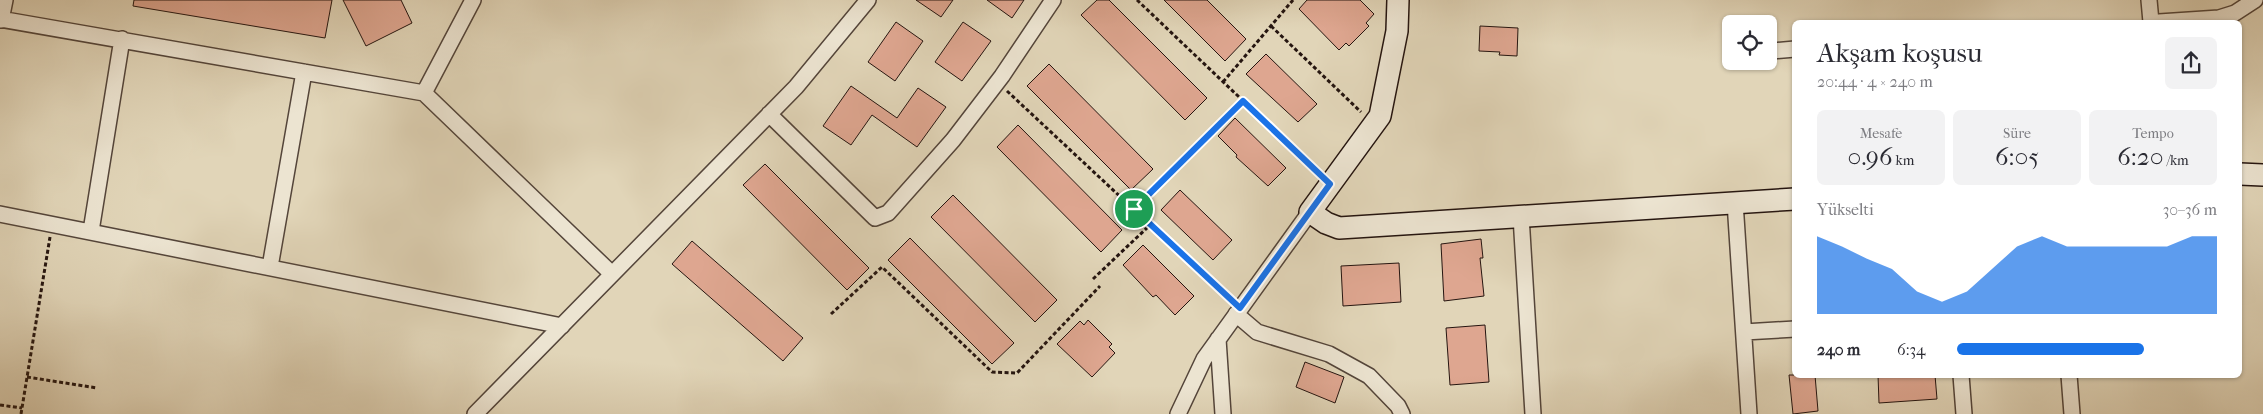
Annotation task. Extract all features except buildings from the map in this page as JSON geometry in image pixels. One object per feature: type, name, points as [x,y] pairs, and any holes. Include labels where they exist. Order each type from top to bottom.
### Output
[{"type":"street","points":[[5,0],[1,19],[424,93],[612,274]]},
{"type":"street","points":[[424,93],[473,0]]},
{"type":"street","points":[[475,414],[796,87],[868,0]]},
{"type":"street","points":[[769,114],[875,218],[888,213],[952,140],[997,82],[1053,0]]},
{"type":"street","points":[[1178,414],[1204,358],[1380,116],[1397,31],[1398,0]]},
{"type":"street","points":[[2149,0],[2151,20]]},
{"type":"street","points":[[2189,20],[2219,18],[2235,13],[2255,0]]},
{"type":"street","points":[[91,232],[122,39]]},
{"type":"street","points":[[1777,51],[1792,49]]},
{"type":"street","points":[[270,267],[304,72]]},
{"type":"street","points":[[1310,212],[1326,223],[1339,228],[1792,198]]},
{"type":"street","points":[[1735,202],[1750,414]]},
{"type":"street","points":[[0,214],[562,326]]},
{"type":"street","points":[[1521,216],[1533,414]]},
{"type":"street","points":[[1238,311],[1257,332],[1329,354],[1369,376],[1398,406],[1402,414]]},
{"type":"street","points":[[1744,332],[1792,329]]},
{"type":"street","points":[[1218,339],[1223,414]]},
{"type":"street","points":[[1962,378],[1964,414]]},
{"type":"street","points":[[2070,378],[2072,414]]},
{"type":"path","points":[[1137,0],[1330,184]]},
{"type":"path","points":[[1223,82],[1293,0]]},
{"type":"path","points":[[1271,26],[1374,124]]},
{"type":"path","points":[[997,82],[1134,209],[1238,311]]},
{"type":"path","points":[[1134,209],[1243,101]]},
{"type":"path","points":[[20,414],[53,224]]},
{"type":"path","points":[[1093,279],[1150,225]]},
{"type":"path","points":[[831,314],[882,266],[992,372],[1017,373],[1100,286]]},
{"type":"path","points":[[27,377],[97,388]]},
{"type":"path","points":[[0,405],[22,408]]},
{"type":"route","points":[[1243,101],[1330,184],[1240,308],[1134,209],[1243,101]]}]
